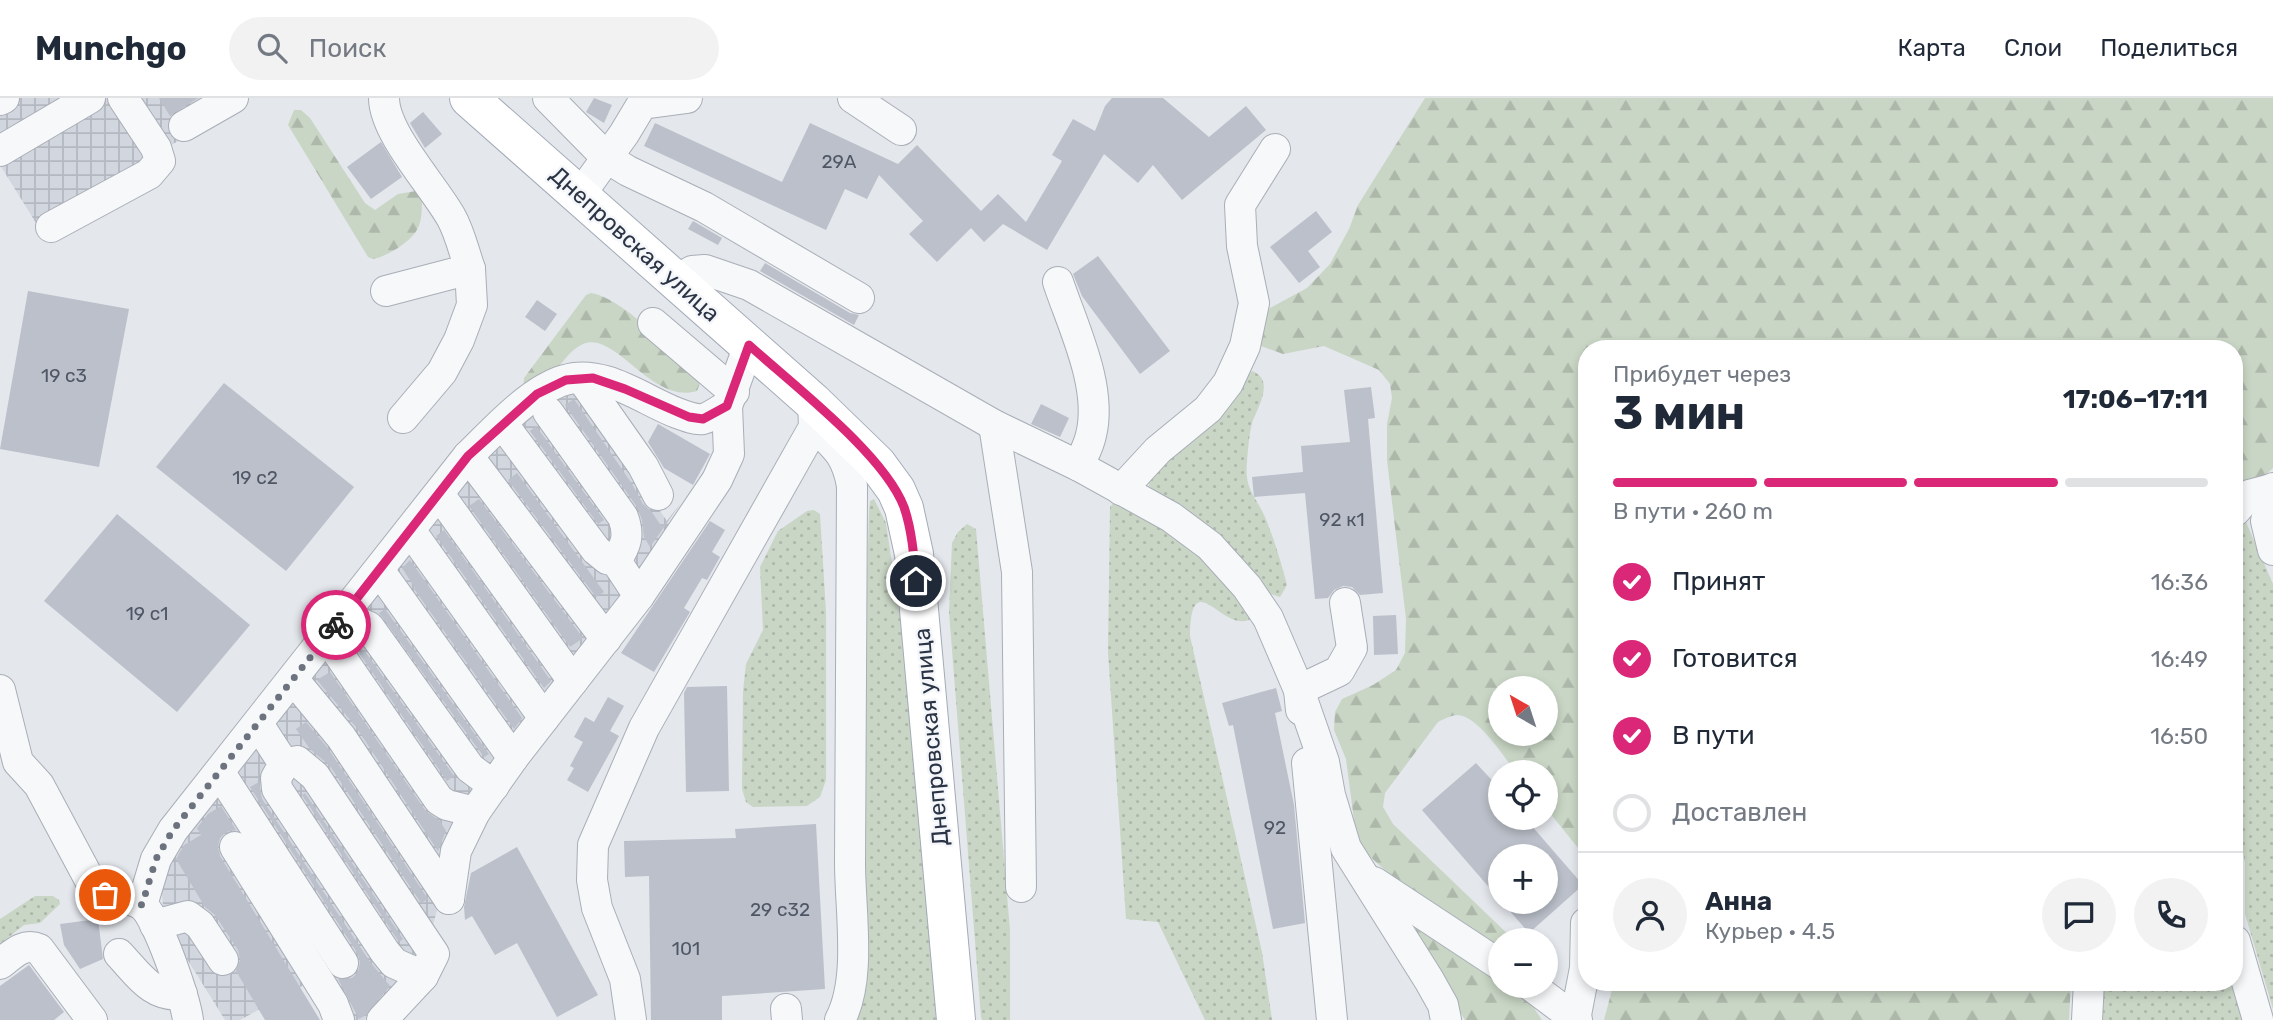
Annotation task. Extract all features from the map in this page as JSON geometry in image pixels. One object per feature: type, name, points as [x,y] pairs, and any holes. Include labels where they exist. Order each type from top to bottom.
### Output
[{"type":"main road","name":"Днепровская улица","points":[[469,98],[749,345],[814,414],[877,464],[896,490],[904,509],[914,554],[956,1020]]},
{"type":"street","points":[[0,151],[90,98]]},
{"type":"street","points":[[51,227],[149,174],[160,161],[156,148],[123,98]]},
{"type":"street","points":[[184,126],[233,98]]},
{"type":"street","points":[[384,98],[394,134],[453,220],[470,269],[472,305],[459,341],[442,372],[403,418]]},
{"type":"street","points":[[548,98],[607,158],[628,171],[704,207],[859,298]]},
{"type":"street","points":[[580,195],[607,158],[641,101],[687,98]]},
{"type":"street","points":[[853,98],[901,130]]},
{"type":"street","points":[[1121,490],[1158,450],[1208,409],[1228,383],[1245,345],[1254,303],[1242,246],[1240,205],[1275,149]]},
{"type":"street","points":[[386,291],[470,269]]},
{"type":"street","points":[[676,281],[692,271],[705,270],[749,285],[994,425],[1080,466],[1171,517],[1210,546],[1247,587],[1268,618],[1299,690],[1324,762],[1330,795],[1346,848],[1429,980],[1443,1005],[1446,1020]]},
{"type":"street","points":[[1058,282],[1093,391],[1095,411],[1091,436],[1080,466]]},
{"type":"street","points":[[653,323],[731,399]]},
{"type":"street","points":[[293,679],[341,737],[449,899],[456,851],[475,812],[513,758],[639,596],[726,462],[731,399],[749,345]]},
{"type":"street","points":[[582,379],[643,466],[658,495]]},
{"type":"street","points":[[148,915],[156,859],[173,830],[468,456],[502,423],[537,394],[566,380],[604,381],[689,417],[703,419],[731,399]]},
{"type":"street","points":[[548,412],[622,517],[628,531],[627,544],[616,561]]},
{"type":"street","points":[[631,1020],[625,979],[597,908],[592,880],[593,845],[644,728],[814,414],[849,468],[852,486],[850,887],[853,973],[848,1005],[840,1020]]},
{"type":"street","points":[[502,423],[596,550],[607,559],[616,561],[639,596]]},
{"type":"street","points":[[994,425],[1017,572],[1021,887]]},
{"type":"street","points":[[468,456],[606,639]]},
{"type":"street","points":[[2243,501],[2249,495],[2272,488],[2266,521],[2273,550]]},
{"type":"street","points":[[439,494],[573,681]]},
{"type":"street","points":[[410,530],[544,718]]},
{"type":"street","points":[[379,570],[513,758]]},
{"type":"street","points":[[1299,690],[1339,671],[1352,648],[1345,603]]},
{"type":"street","points":[[332,631],[360,623],[369,627],[470,768],[494,786]]},
{"type":"street","points":[[332,631],[439,800],[446,805],[475,812]]},
{"type":"street","points":[[0,690],[9,769],[39,785],[93,886],[115,899],[131,900],[148,915],[185,1007]]},
{"type":"street","points":[[1299,690],[1332,1020]]},
{"type":"street","points":[[258,724],[284,764]]},
{"type":"street","points":[[382,1020],[423,976],[434,954],[314,776],[297,761],[284,764],[276,778],[277,789],[385,952],[394,963],[423,976]]},
{"type":"street","points":[[220,772],[342,963]]},
{"type":"street","points":[[235,847],[333,1004],[339,1020]]},
{"type":"street","points":[[1365,876],[1488,957]]},
{"type":"street","points":[[148,915],[188,916],[200,925],[223,960]]},
{"type":"street","points":[[0,964],[24,946],[38,948],[92,1020]]},
{"type":"street","points":[[120,954],[157,992],[170,996],[185,1007]]},
{"type":"street","points":[[2243,968],[2258,1020]]},
{"type":"street","points":[[1547,998],[1575,1019],[1580,991]]},
{"type":"street","points":[[2087,1020],[2089,991]]},
{"type":"shaded area","points":[[14,98],[240,98],[188,136],[124,170],[36,223],[0,165],[0,108]]},
{"type":"shaded area","points":[[576,392],[672,528],[456,837],[424,960],[388,1002],[364,1020],[324,1020],[304,985],[240,1020],[225,1020],[164,922],[160,865],[443,498],[541,406]]},
{"type":"green space","points":[[1425,98],[2273,98],[2273,468],[2256,484],[2243,491],[2243,340],[1578,340],[1578,848],[1558,823],[1558,760],[1507,760],[1496,746],[1558,746],[1558,676],[1488,676],[1488,736],[1466,717],[1455,715],[1438,722],[1385,793],[1383,807],[1393,824],[1501,928],[1488,928],[1488,940],[1396,880],[1366,853],[1356,835],[1346,759],[1334,730],[1335,712],[1342,699],[1373,685],[1396,670],[1405,653],[1406,619],[1387,460],[1387,424],[1392,398],[1390,384],[1379,370],[1324,346],[1283,354],[1261,346],[1257,338],[1264,316],[1270,308],[1307,288],[1330,264],[1349,229],[1358,205]]},
{"type":"green space","points":[[294,110],[301,110],[310,118],[365,203],[375,210],[398,194],[416,191],[422,197],[419,227],[406,242],[383,256],[373,259],[368,257],[288,125]]},
{"type":"green space","points":[[591,293],[603,296],[629,313],[690,366],[699,377],[697,391],[680,392],[664,388],[608,347],[595,343],[578,347],[548,376],[523,390],[524,378],[586,295]]},
{"type":"green space","points":[[1252,371],[1259,375],[1264,387],[1250,432],[1247,478],[1268,525],[1285,576],[1287,585],[1280,597],[1268,593],[1149,486],[1149,477]]},
{"type":"green space","points":[[874,499],[886,523],[911,691],[936,1020],[855,1020],[869,511],[870,501]]},
{"type":"green space","points":[[1116,500],[1195,541],[1255,616],[1244,621],[1233,619],[1203,602],[1196,604],[1190,636],[1262,952],[1272,1020],[1205,1020],[1158,922],[1126,919],[1108,652],[1110,507]]},
{"type":"green space","points":[[814,510],[820,514],[826,612],[826,780],[820,797],[807,806],[753,807],[746,802],[742,789],[743,691],[746,664],[763,630],[760,567],[778,531],[807,511]]},
{"type":"green space","points":[[2243,521],[2246,522],[2273,584],[2273,1009],[2245,914]]},
{"type":"green space","points":[[967,524],[976,529],[1010,930],[1010,1020],[982,1020],[981,1017],[949,612],[952,543],[958,532]]},
{"type":"green space","points":[[35,896],[53,896],[60,904],[40,923],[24,925],[0,944],[0,919]]},
{"type":"green space","points":[[1420,924],[1488,966],[1488,998],[1526,998],[1542,1020],[1465,1020],[1416,941],[1415,930]]},
{"type":"green space","points":[[1612,991],[2071,991],[2069,1020],[1604,1020]]},
{"type":"green space","points":[[2099,991],[2236,991],[2245,1020],[2098,1020]]},
{"type":"building","points":[[159,98],[198,98],[170,116]]},
{"type":"building","points":[[594,98],[612,105],[604,123],[586,112]]},
{"type":"building","points":[[1112,98],[1163,98],[1209,137],[1246,106],[1266,130],[1182,200],[1153,165],[1138,183],[1104,154],[1047,250],[1003,224],[984,242],[971,228],[937,262],[909,234],[923,221],[879,175],[867,199],[845,189],[826,230],[644,146],[655,123],[782,182],[810,123],[898,164],[917,145],[981,211],[998,194],[1026,222],[1062,161],[1052,155],[1073,119],[1095,131],[1105,106]]},
{"type":"building","points":[[423,112],[442,134],[425,148],[410,123]]},
{"type":"building","points":[[381,142],[402,177],[371,199],[347,167]]},
{"type":"building","points":[[1316,211],[1332,232],[1308,251],[1320,267],[1299,283],[1270,247]]},
{"type":"building","points":[[693,221],[722,238],[718,245],[688,229]]},
{"type":"building","points":[[1098,256],[1170,351],[1140,374],[1082,296],[1073,274]]},
{"type":"building","points":[[765,263],[850,313],[859,315],[854,325],[760,271]]},
{"type":"building","points":[[28,291],[129,309],[99,467],[0,449]]},
{"type":"building","points":[[537,300],[557,314],[545,331],[525,317]]},
{"type":"building","points":[[224,383],[354,487],[286,571],[156,467]]},
{"type":"building","points":[[1371,387],[1375,418],[1368,419],[1383,593],[1360,595],[1352,587],[1343,586],[1334,590],[1328,598],[1315,599],[1305,493],[1254,497],[1252,477],[1303,472],[1301,446],[1350,442],[1344,390]]},
{"type":"building","points":[[574,399],[643,504],[662,527],[681,503],[650,547],[644,537],[637,507],[565,405]]},
{"type":"building","points":[[1041,404],[1069,418],[1060,437],[1031,424]]},
{"type":"building","points":[[658,424],[710,454],[693,485],[664,468],[648,442]]},
{"type":"building","points":[[536,426],[604,520],[598,524],[530,431]]},
{"type":"building","points":[[517,473],[604,592],[596,597],[508,480]]},
{"type":"building","points":[[479,499],[583,638],[570,647],[469,506]]},
{"type":"building","points":[[117,514],[250,625],[177,712],[44,601]]},
{"type":"building","points":[[710,521],[725,530],[712,552],[720,557],[707,580],[702,578],[684,608],[690,612],[654,672],[621,653]]},
{"type":"building","points":[[444,530],[551,681],[544,688],[436,536]]},
{"type":"building","points":[[410,560],[522,718],[514,729],[414,589],[402,568]]},
{"type":"building","points":[[385,609],[489,754],[484,757],[379,613]]},
{"type":"building","points":[[1396,615],[1398,654],[1374,655],[1373,616]]},
{"type":"building","points":[[364,650],[454,776],[447,781],[359,653]]},
{"type":"building","points":[[330,672],[425,810],[440,821],[446,831],[438,851],[356,727],[317,680]]},
{"type":"building","points":[[727,686],[729,791],[686,792],[684,693],[687,687]]},
{"type":"building","points":[[1276,688],[1282,711],[1275,713],[1294,805],[1305,923],[1273,929],[1233,725],[1229,726],[1222,703]]},
{"type":"building","points":[[608,697],[624,706],[610,731],[619,736],[588,792],[567,780],[574,768],[570,766],[583,742],[574,737],[585,717],[594,722]]},
{"type":"building","points":[[306,722],[327,747],[428,899],[421,903],[330,766],[310,749],[296,729]]},
{"type":"building","points":[[1476,763],[1488,776],[1488,830],[1535,830],[1547,844],[1488,844],[1488,886],[1422,810]]},
{"type":"building","points":[[259,782],[262,799],[370,962],[390,986],[366,1015],[359,1019],[338,979],[352,978],[358,972],[358,954],[250,787]]},
{"type":"building","points":[[305,793],[403,939],[399,942],[302,795]]},
{"type":"building","points":[[221,806],[236,830],[226,832],[220,838],[220,856],[320,1020],[265,1020],[236,971],[240,960],[238,950],[215,915],[205,907],[176,859],[184,845],[201,835],[197,828],[208,814]]},
{"type":"building","points":[[816,824],[825,989],[722,996],[722,1020],[651,1020],[649,876],[625,877],[624,841],[736,838],[735,829]]},
{"type":"building","points":[[517,847],[598,995],[557,1017],[517,943],[495,955],[472,916],[465,920],[464,907],[471,873]]},
{"type":"building","points":[[1558,856],[1578,879],[1578,889],[1558,907]]},
{"type":"building","points":[[1512,914],[1550,914],[1535,928],[1525,928]]},
{"type":"building","points":[[98,919],[103,959],[80,969],[64,945],[60,924]]},
{"type":"building","points":[[29,965],[64,1012],[54,1020],[0,1020],[0,986]]},
{"type":"way so far","points":[[105,895],[142,905],[156,859],[173,830],[336,625]]},
{"type":"route","points":[[336,625],[468,456],[537,394],[566,380],[593,378],[625,389],[664,408],[703,419],[727,406],[749,345],[845,432],[877,464],[896,490],[904,509],[914,554],[916,581]]}]
